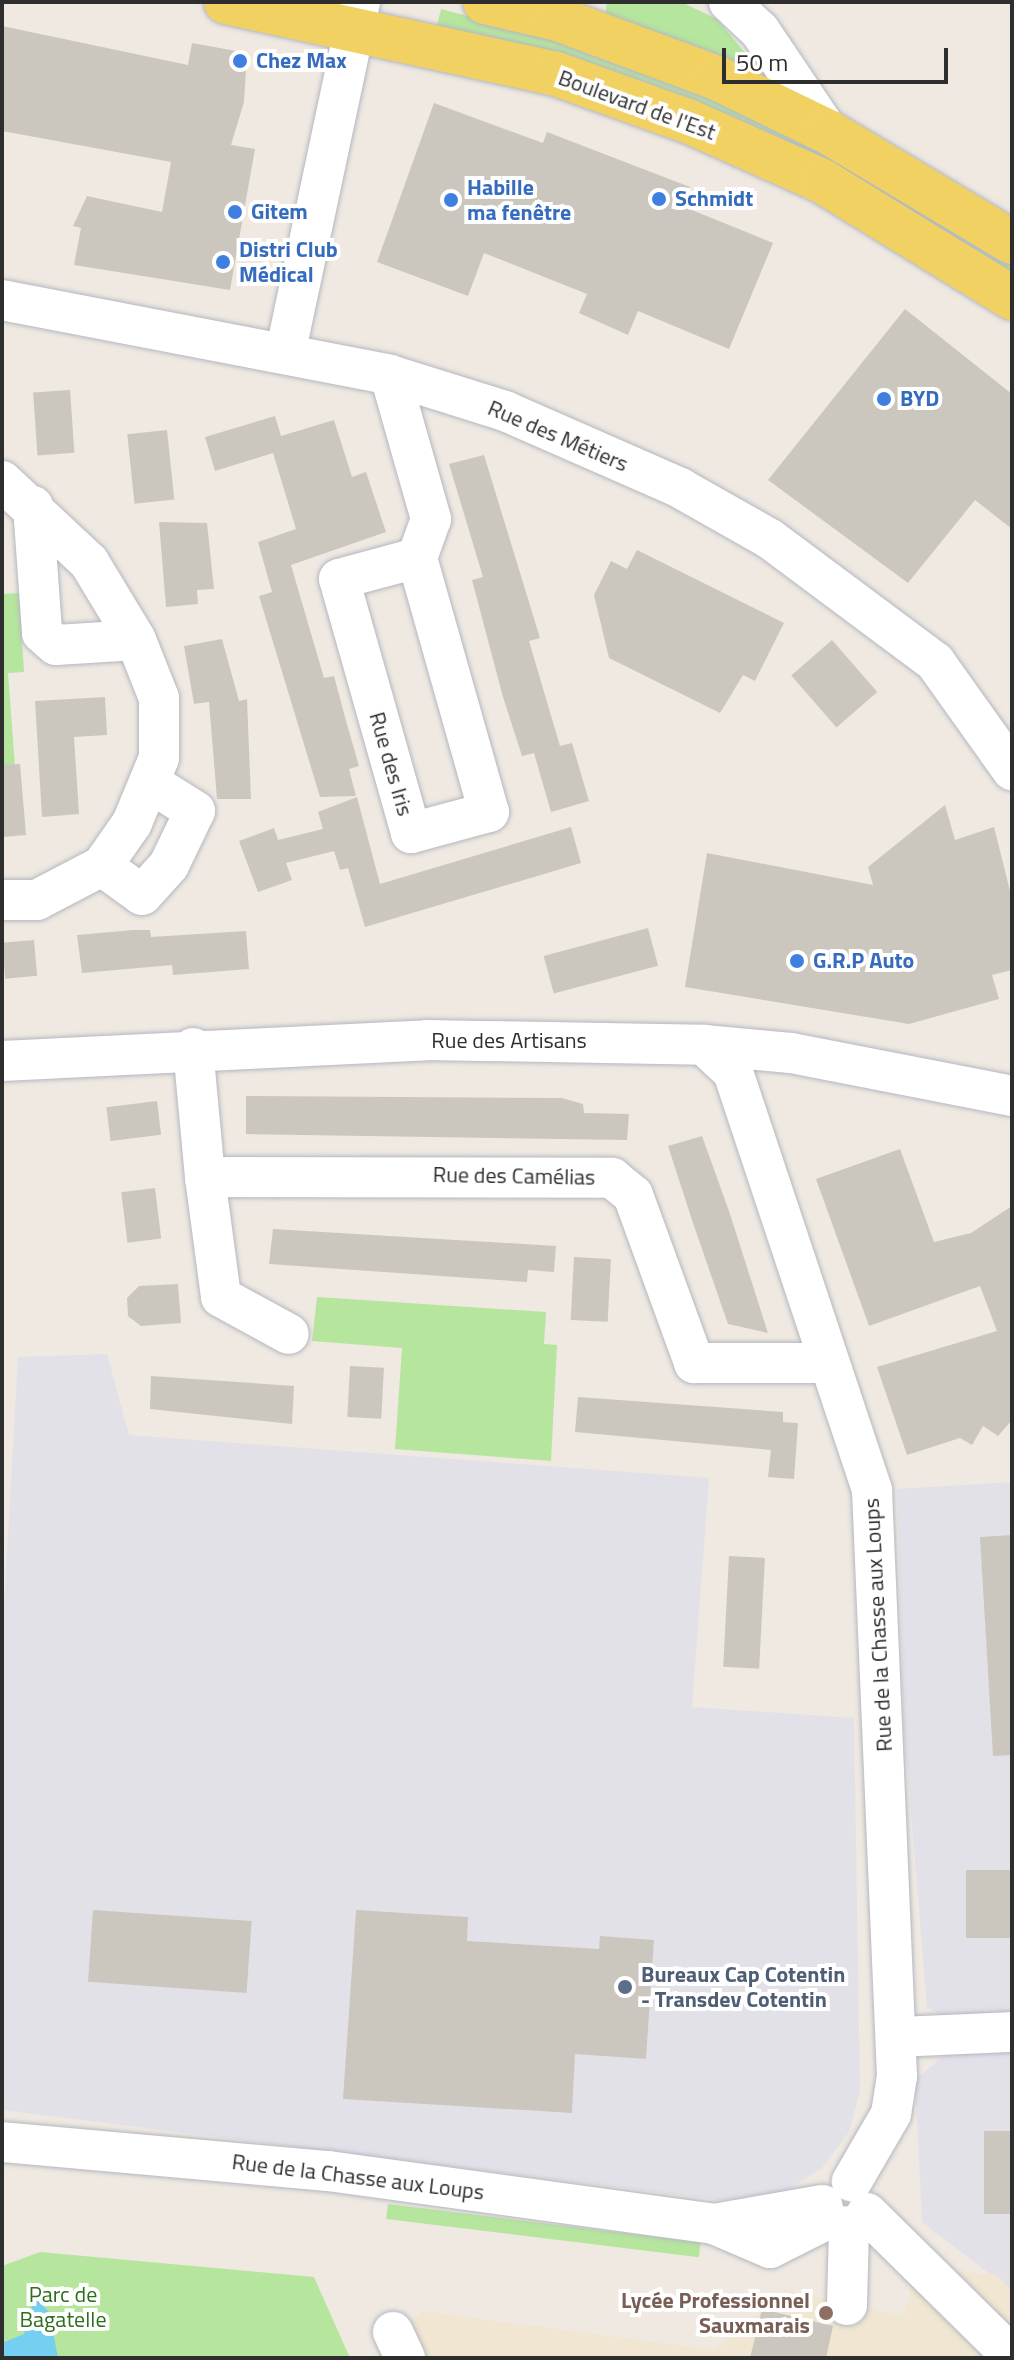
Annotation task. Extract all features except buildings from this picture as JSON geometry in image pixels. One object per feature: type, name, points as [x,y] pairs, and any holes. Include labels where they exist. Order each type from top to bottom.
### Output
[{"type":"main road","name":"Boulevard de l'Est","points":[[226,2],[357,15],[556,74],[690,122],[822,181],[1012,298]]},
{"type":"main road","points":[[485,2],[562,10],[717,78],[828,132],[1012,242]]},
{"type":"street","points":[[729,2],[760,31],[828,132]]},
{"type":"street","points":[[286,350],[357,15]]},
{"type":"street","name":"Rue des Métiers","points":[[2,300],[286,350],[390,375],[505,411],[680,488],[770,539],[935,662],[1012,770]]},
{"type":"street","points":[[390,375],[431,519],[417,558]]},
{"type":"street","points":[[2,481],[33,506],[89,562],[136,640],[159,698],[159,758],[102,866],[37,900],[2,900]]},
{"type":"street","points":[[33,506],[42,633],[56,645],[136,640]]},
{"type":"street","name":"Rue des Iris","points":[[417,558],[489,812],[411,833],[339,579],[417,558]]},
{"type":"street","points":[[102,866],[142,895],[169,865],[195,811],[149,782]]},
{"type":"street","name":"Rue des Artisans","points":[[2,1061],[193,1048],[427,1040],[704,1045],[791,1053],[1012,1096]]},
{"type":"street","name":"Rue de la Chasse aux Loups","points":[[2,2142],[328,2171],[714,2224],[782,2247],[843,2209],[891,2114],[897,2037],[872,1490],[733,1072],[704,1045]]},
{"type":"street","points":[[193,1048],[205,1177],[221,1297],[289,1334]]},
{"type":"street","name":"Rue des Camélias","points":[[205,1177],[612,1178],[633,1195],[694,1363],[828,1363]]},
{"type":"street","points":[[897,2037],[1012,2032]]},
{"type":"street","points":[[843,2209],[926,2270],[1012,2356]]},
{"type":"street","points":[[843,2209],[847,2305]]},
{"type":"shaded area","points":[[107,1354],[129,1435],[709,1478],[692,1707],[854,1718],[860,2091],[849,2132],[822,2168],[786,2191],[719,2200],[2,2110],[2,1640],[18,1357]]},
{"type":"shaded area","points":[[1012,1482],[1012,2291],[922,2222],[915,2080],[948,2052],[943,2016],[927,2007],[904,1728],[897,1489]]},
{"type":"shaded area","name":"Lycée Professionnel Sauxmarais","points":[[932,2271],[996,2275],[1012,2291],[1012,2358],[385,2358],[421,2311],[715,2350],[785,2290],[904,2316],[913,2282]]},
{"type":"green space","points":[[607,2],[681,2],[717,19],[746,54],[734,64],[605,16]]},
{"type":"green space","points":[[441,9],[597,51],[791,133],[1012,260],[1012,276],[879,191],[436,30]]},
{"type":"green space","points":[[19,593],[24,672],[8,673],[15,767],[2,767],[2,594]]},
{"type":"green space","points":[[317,1297],[546,1312],[544,1344],[557,1345],[551,1461],[395,1449],[402,1348],[312,1341]]},
{"type":"green space","points":[[388,2204],[701,2242],[699,2257],[386,2219]]},
{"type":"green space","name":"Parc de Bagatelle","points":[[40,2252],[314,2277],[350,2358],[2,2358],[2,2266]]},
{"type":"water","points":[[35,2297],[49,2312],[58,2358],[2,2358],[2,2343],[24,2334]]},
{"type":"place","name":"Chez Max","points":[[240,61]]},
{"type":"place","name":"Schmidt","points":[[659,199]]},
{"type":"place","name":"Habille ma fenêtre","points":[[451,200]]},
{"type":"place","name":"Gitem","points":[[235,212]]},
{"type":"place","name":"Distri Club Médical","points":[[223,262]]},
{"type":"place","name":"BYD","points":[[884,399]]},
{"type":"place","name":"G.R.P Auto","points":[[797,961]]},
{"type":"place","name":"Bureaux Cap Cotentin - Transdev Cotentin","points":[[625,1987]]},
{"type":"place","name":"Lycée Professionnel Sauxmarais","points":[[826,2313]]}]
